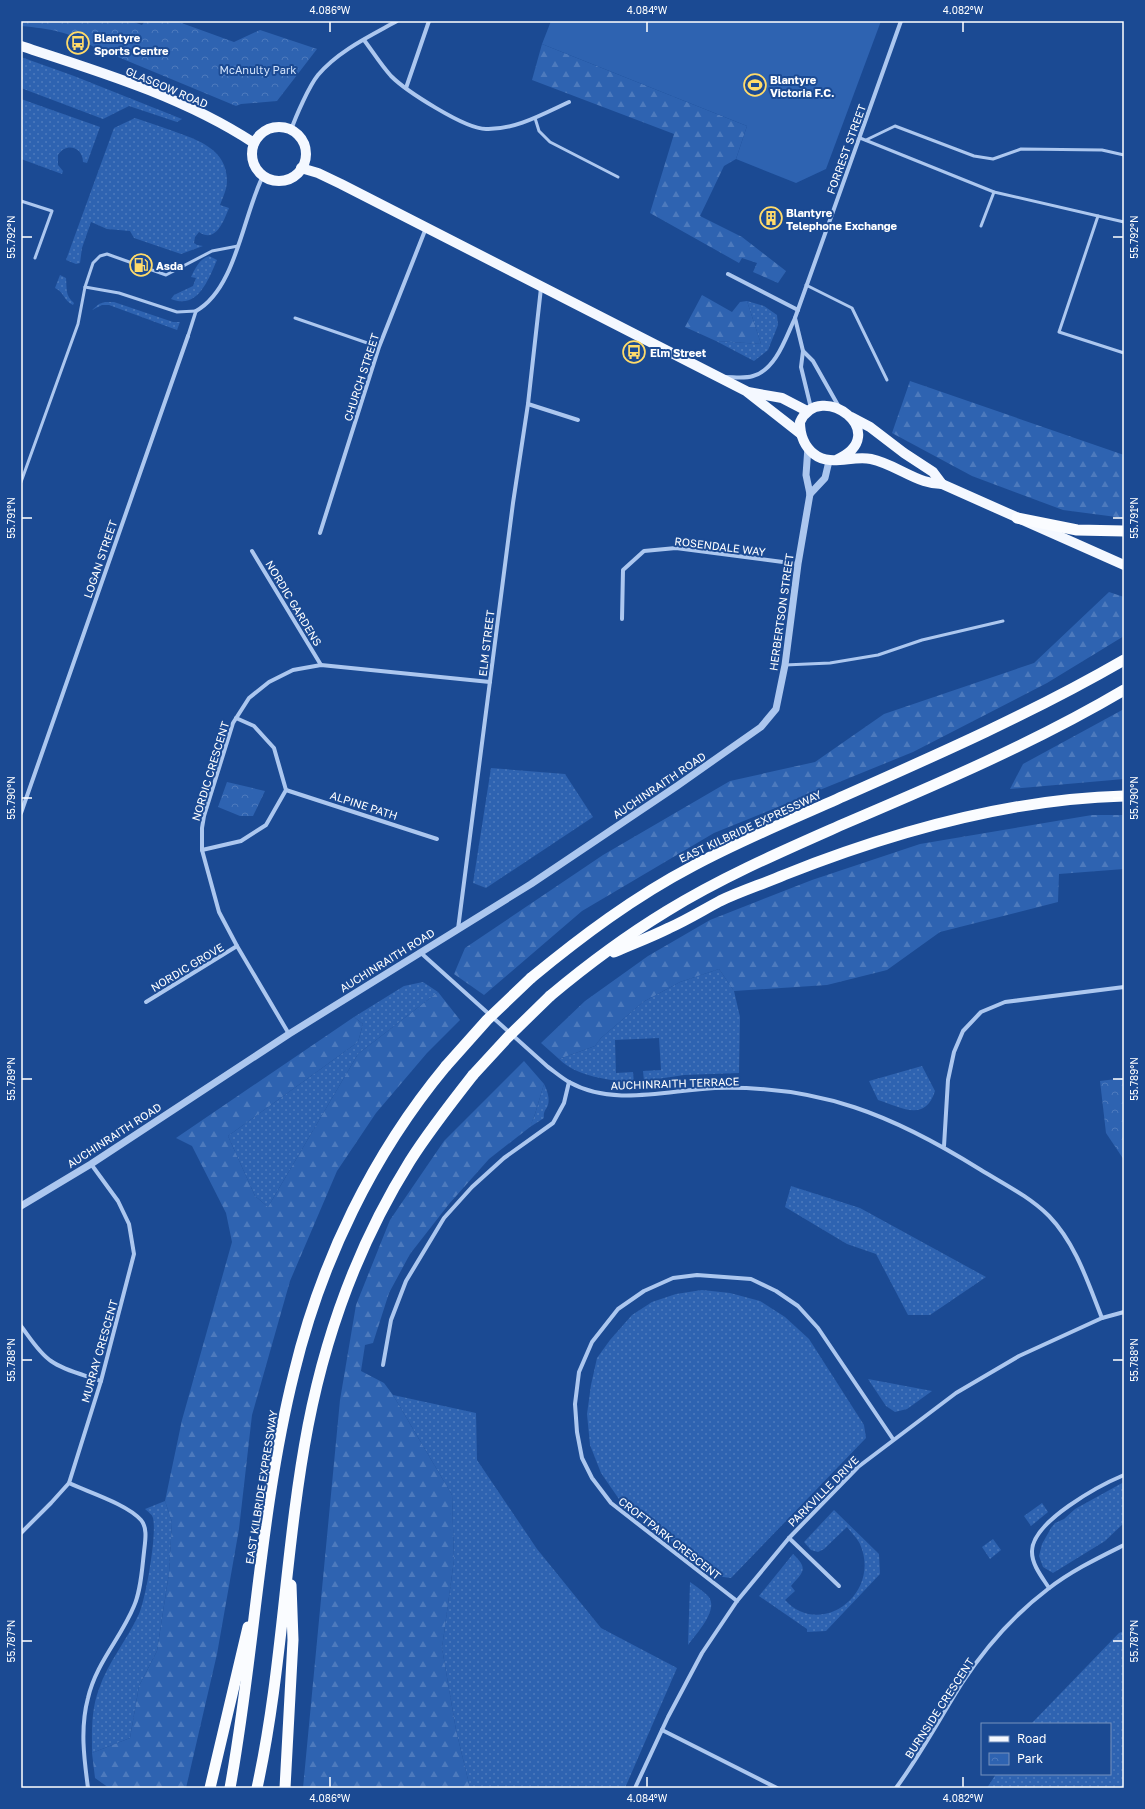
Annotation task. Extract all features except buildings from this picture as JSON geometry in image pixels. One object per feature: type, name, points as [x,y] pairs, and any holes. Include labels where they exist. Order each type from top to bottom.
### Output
[{"type":"highway","points":[[1017,518],[1077,530],[1124,531]]},
{"type":"highway","name":"EAST KILBRIDE EXPRESSWAY","points":[[230,1788],[243,1714],[259,1580],[276,1461],[285,1414],[305,1330],[337,1245],[378,1164],[418,1102],[446,1066],[487,1020],[531,978],[592,928],[653,889],[693,866],[755,835],[975,738],[1074,689],[1124,660]]},
{"type":"highway","points":[[257,1788],[277,1663],[290,1551],[308,1424],[328,1344],[344,1298],[375,1224],[400,1179],[428,1134],[473,1075],[508,1037],[550,996],[593,961],[667,911],[706,889],[781,852],[983,762],[1070,720],[1124,690]]},
{"type":"highway","points":[[593,961],[669,928],[721,901],[837,855],[892,836],[1001,811],[1056,802],[1124,796]]},
{"type":"highway","points":[[285,1788],[293,1640],[290,1551]]},
{"type":"highway","points":[[210,1788],[259,1580]]},
{"type":"main road","name":"GLASGOW ROAD","points":[[21,46],[146,88],[200,113],[254,143]]},
{"type":"main road","points":[[279,127],[291,130],[297,134],[304,145],[306,154],[302,168],[292,178],[285,180],[270,179],[263,176],[255,165],[252,156],[254,143],[259,136],[270,129],[279,127]]},
{"type":"main road","points":[[302,168],[329,179],[746,392],[801,434]]},
{"type":"main road","points":[[746,392],[782,398],[809,410],[828,406],[840,409],[851,417],[870,427],[904,453],[933,472],[942,484]]},
{"type":"main road","points":[[809,410],[800,422],[801,434],[808,447],[814,454],[832,460],[858,458],[870,459],[925,482],[942,484],[1124,565]]},
{"type":"main road","points":[[832,460],[846,455],[855,445],[857,429],[851,417]]},
{"type":"street","points":[[291,130],[296,116],[318,76],[334,61],[364,40],[397,21]]},
{"type":"street","points":[[406,88],[429,21]]},
{"type":"street","name":"FORREST STREET","points":[[714,376],[742,378],[760,374],[774,360],[798,310],[901,21]]},
{"type":"street","points":[[364,40],[392,77],[406,88],[455,119],[485,129],[518,125],[569,102]]},
{"type":"street","points":[[196,311],[204,307],[217,294],[226,276],[263,176]]},
{"type":"street","name":"CHURCH STREET","points":[[320,533],[379,347],[426,228]]},
{"type":"street","points":[[728,274],[798,310]]},
{"type":"street","name":"ELM STREET","points":[[458,929],[528,404],[541,288]]},
{"type":"street","name":"LOGAN STREET","points":[[21,813],[196,311]]},
{"type":"street","points":[[795,318],[803,351],[801,366],[809,410]]},
{"type":"street","points":[[803,351],[813,361],[840,409]]},
{"type":"street","points":[[528,404],[578,420]]},
{"type":"street","name":"HERBERTSON STREET","points":[[761,727],[776,709],[785,665],[798,564],[810,494],[806,476],[808,447]]},
{"type":"street","points":[[810,494],[824,478],[832,460]]},
{"type":"street","name":"ROSENDALE WAY","points":[[622,619],[623,570],[644,551],[676,548],[798,564]]},
{"type":"street","name":"NORDIC GARDENS","points":[[252,551],[321,665]]},
{"type":"street","name":"NORDIC CRESCENT","points":[[289,1034],[237,946],[219,912],[202,850],[202,828],[204,816],[233,723],[249,698],[269,682],[293,670],[321,665],[490,682]]},
{"type":"street","points":[[202,850],[241,841],[266,825],[286,790],[274,748],[254,726],[236,718]]},
{"type":"street","name":"AUCHINRAITH ROAD","points":[[21,1206],[92,1164],[289,1034],[531,884],[678,786],[761,727]]},
{"type":"street","name":"ALPINE PATH","points":[[286,790],[437,839]]},
{"type":"street","name":"NORDIC GROVE","points":[[146,1002],[237,946]]},
{"type":"street","name":"AUCHINRAITH TERRACE","points":[[421,953],[548,1067],[569,1082],[604,1094],[623,1095],[715,1088],[774,1090],[819,1096],[887,1118],[944,1146],[1030,1200],[1049,1217],[1064,1235],[1077,1257],[1102,1318]]},
{"type":"street","points":[[944,1146],[948,1080],[954,1052],[962,1031],[981,1012],[1005,1002],[1124,987]]},
{"type":"street","points":[[383,1365],[391,1320],[406,1281],[444,1218],[472,1188],[504,1158],[553,1123],[564,1103],[569,1082]]},
{"type":"street","name":"MURRAY CRESCENT","points":[[21,1533],[51,1503],[68,1483],[101,1381],[134,1254],[129,1224],[118,1201],[92,1164]]},
{"type":"street","name":"CROFTPARK CRESCENT","points":[[737,1601],[611,1503],[592,1478],[582,1458],[576,1432],[575,1404],[579,1372],[592,1342],[618,1309],[644,1291],[673,1278],[697,1275],[751,1279],[776,1291],[798,1306],[818,1328],[893,1439]]},
{"type":"street","name":"PARKVILLE DRIVE","points":[[636,1788],[662,1730],[702,1653],[737,1601],[789,1538],[858,1467],[956,1392],[1019,1356],[1102,1318],[1124,1312]]},
{"type":"street","points":[[21,1326],[38,1348],[51,1361],[67,1369],[101,1381]]},
{"type":"street","points":[[1049,1588],[1033,1561],[1032,1550],[1037,1539],[1046,1526],[1060,1512],[1103,1484],[1124,1475]]},
{"type":"street","points":[[68,1483],[130,1510],[142,1521],[146,1536],[135,1605],[98,1669],[88,1697],[83,1723],[83,1751],[88,1788]]},
{"type":"street","points":[[21,1523],[26,1528]]},
{"type":"street","points":[[789,1538],[839,1586]]},
{"type":"street","name":"BURNSIDE CRESCENT","points":[[896,1788],[914,1763],[963,1682],[993,1643],[1024,1608],[1049,1588],[1096,1559],[1124,1545]]},
{"type":"street","points":[[662,1730],[777,1788]]},
{"type":"lane","points":[[535,118],[539,131],[550,142],[618,177]]},
{"type":"lane","name":"FORREST STREET","points":[[866,140],[895,126],[974,156],[993,159],[1021,149],[1102,150],[1124,155]]},
{"type":"lane","points":[[860,138],[994,192],[1124,222]]},
{"type":"lane","points":[[981,226],[994,192]]},
{"type":"lane","points":[[21,201],[52,212],[35,258]]},
{"type":"lane","points":[[1098,216],[1059,332],[1124,353]]},
{"type":"lane","points":[[21,482],[78,324],[84,287],[93,263],[100,256],[107,254],[166,275],[212,250],[238,246]]},
{"type":"lane","points":[[806,285],[852,308],[887,380]]},
{"type":"lane","points":[[84,287],[119,293],[177,312],[196,311]]},
{"type":"lane","points":[[295,318],[379,347]]},
{"type":"lane","points":[[785,665],[830,663],[878,655],[922,640],[1003,621]]},
{"type":"green space","name":"McAnulty Park","points":[[21,21],[131,21],[142,25],[145,21],[176,21],[234,42],[260,30],[317,49],[277,101],[241,104],[236,106],[94,47],[75,37],[41,28],[21,26]]},
{"type":"green space","points":[[551,21],[881,21],[826,169],[796,183],[736,159],[747,126],[542,44]]},
{"type":"green space","points":[[542,44],[747,126],[736,159],[724,166],[700,216],[742,237],[786,271],[778,283],[753,272],[757,263],[742,258],[739,263],[650,213],[674,134],[532,80]]},
{"type":"green space","points":[[21,57],[74,76],[182,119],[177,122],[129,106],[103,119],[21,88]]},
{"type":"green space","points":[[21,99],[100,127],[87,163],[83,162],[80,153],[74,148],[65,148],[58,155],[58,165],[63,171],[62,174],[21,159]]},
{"type":"green space","points":[[135,118],[192,138],[201,142],[217,153],[226,170],[227,184],[220,205],[229,208],[225,218],[215,233],[205,235],[199,232],[195,237],[194,243],[203,246],[181,254],[134,238],[130,231],[107,229],[91,222],[82,248],[80,263],[76,264],[66,260],[114,128]]},
{"type":"green space","points":[[209,256],[217,260],[206,284],[201,291],[195,297],[188,300],[180,301],[171,299],[174,295],[193,286],[196,278],[191,277],[194,271],[203,259]]},
{"type":"green space","points":[[60,275],[66,278],[68,295],[74,303],[73,305],[55,288]]},
{"type":"green space","points":[[702,295],[732,312],[740,302],[747,301],[761,344],[716,341],[685,327]]},
{"type":"green space","points":[[747,301],[764,306],[777,315],[778,325],[768,350],[754,361],[716,341],[761,344]]},
{"type":"green space","points":[[114,302],[173,322],[180,322],[177,330],[109,305],[102,305],[92,310],[99,304]]},
{"type":"green space","points":[[910,381],[1124,455],[1124,518],[1063,510],[972,476],[892,433]]},
{"type":"green space","points":[[1109,592],[1124,597],[1124,636],[1047,683],[913,752],[714,833],[582,911],[484,995],[454,974],[465,948],[603,855],[730,781],[815,762],[884,714],[1034,663]]},
{"type":"green space","points":[[1124,709],[1124,779],[1010,789],[1023,764]]},
{"type":"green space","points":[[491,768],[565,774],[593,817],[486,888],[473,883]]},
{"type":"green space","points":[[227,782],[265,791],[253,816],[240,816],[218,807]]},
{"type":"green space","points":[[1092,815],[1124,815],[1124,869],[1059,874],[1058,902],[940,932],[887,970],[827,985],[734,991],[719,969],[680,982],[643,1002],[601,1038],[595,1046],[559,1059],[541,1043],[585,1001],[648,956],[710,920],[812,880],[920,844]]},
{"type":"green space","points":[[719,969],[734,991],[740,1017],[739,1073],[684,1075],[644,1081],[643,1071],[661,1070],[659,1038],[615,1040],[616,1073],[633,1072],[634,1083],[604,1079],[584,1074],[566,1065],[559,1059],[595,1046],[601,1038],[643,1002],[680,982]]},
{"type":"green space","points":[[423,982],[438,992],[358,1054],[268,1207],[255,1196],[228,1136],[358,1042],[363,1024],[354,1017],[404,986]]},
{"type":"green space","points":[[438,992],[460,1020],[427,1053],[376,1113],[337,1171],[290,1281],[252,1415],[239,1529],[217,1654],[186,1788],[109,1788],[95,1778],[92,1753],[130,1738],[139,1686],[157,1651],[169,1573],[172,1522],[165,1501],[182,1420],[232,1242],[226,1213],[192,1146],[176,1138],[354,1017],[363,1024],[358,1042],[228,1136],[255,1196],[268,1207],[358,1054]]},
{"type":"green space","points":[[524,1061],[544,1084],[530,1127],[489,1159],[449,1204],[410,1254],[389,1293],[373,1343],[365,1345],[361,1371],[384,1383],[393,1395],[452,1495],[454,1560],[442,1648],[456,1730],[470,1788],[303,1788],[340,1400],[356,1305],[390,1220],[444,1141]]},
{"type":"green space","points":[[922,1066],[935,1091],[931,1101],[925,1107],[919,1110],[904,1109],[878,1100],[869,1081]]},
{"type":"green space","points":[[1124,1078],[1124,1160],[1106,1133],[1100,1081]]},
{"type":"green space","points":[[544,1084],[549,1100],[544,1112],[544,1118],[530,1127],[535,1114]]},
{"type":"green space","points":[[791,1186],[860,1208],[986,1277],[930,1315],[908,1315],[876,1254],[847,1244],[785,1207]]},
{"type":"green space","points":[[702,1290],[730,1293],[760,1301],[785,1317],[809,1339],[864,1425],[866,1438],[731,1578],[716,1576],[621,1502],[601,1473],[590,1445],[587,1414],[591,1385],[597,1358],[610,1340],[632,1315],[652,1302],[676,1294]]},
{"type":"green space","points":[[868,1379],[932,1391],[907,1409],[895,1412],[886,1406]]},
{"type":"green space","points":[[393,1395],[476,1413],[477,1460],[537,1549],[601,1628],[677,1668],[625,1788],[470,1788],[456,1730],[442,1648],[454,1560],[452,1495]]},
{"type":"green space","points":[[1124,1482],[1124,1523],[1105,1541],[1053,1573],[1043,1567],[1039,1556],[1042,1544],[1055,1523],[1064,1519],[1075,1509]]},
{"type":"green space","points":[[165,1501],[172,1522],[169,1573],[157,1651],[139,1686],[130,1738],[92,1753],[93,1713],[96,1697],[112,1660],[139,1614],[145,1594],[152,1551],[154,1526],[151,1514],[145,1509]]},
{"type":"green space","points":[[1042,1503],[1048,1512],[1031,1526],[1024,1516]]},
{"type":"green space","points":[[834,1510],[879,1554],[880,1574],[826,1631],[807,1632],[807,1629],[759,1596],[793,1554],[803,1567],[801,1574],[791,1586],[795,1591],[785,1600],[799,1611],[815,1615],[830,1613],[844,1605],[855,1594],[862,1579],[865,1562],[860,1544],[847,1527],[824,1549],[818,1552],[811,1550],[804,1542]]},
{"type":"green space","points":[[993,1539],[1001,1550],[990,1559],[982,1547]]},
{"type":"green space","points":[[690,1582],[708,1596],[711,1601],[711,1608],[706,1621],[688,1645]]},
{"type":"green space","points":[[1124,1631],[1124,1788],[987,1788],[995,1775],[1111,1775],[1111,1723],[1032,1723],[1119,1633]]},
{"type":"place","name":"Blantyre Sports Centre","points":[[78,43]]},
{"type":"place","name":"Blantyre Victoria F.C.","points":[[755,85]]},
{"type":"place","name":"Blantyre Telephone Exchange","points":[[771,218]]},
{"type":"place","name":"Asda","points":[[141,265]]},
{"type":"place","name":"Elm Street","points":[[634,352]]}]
